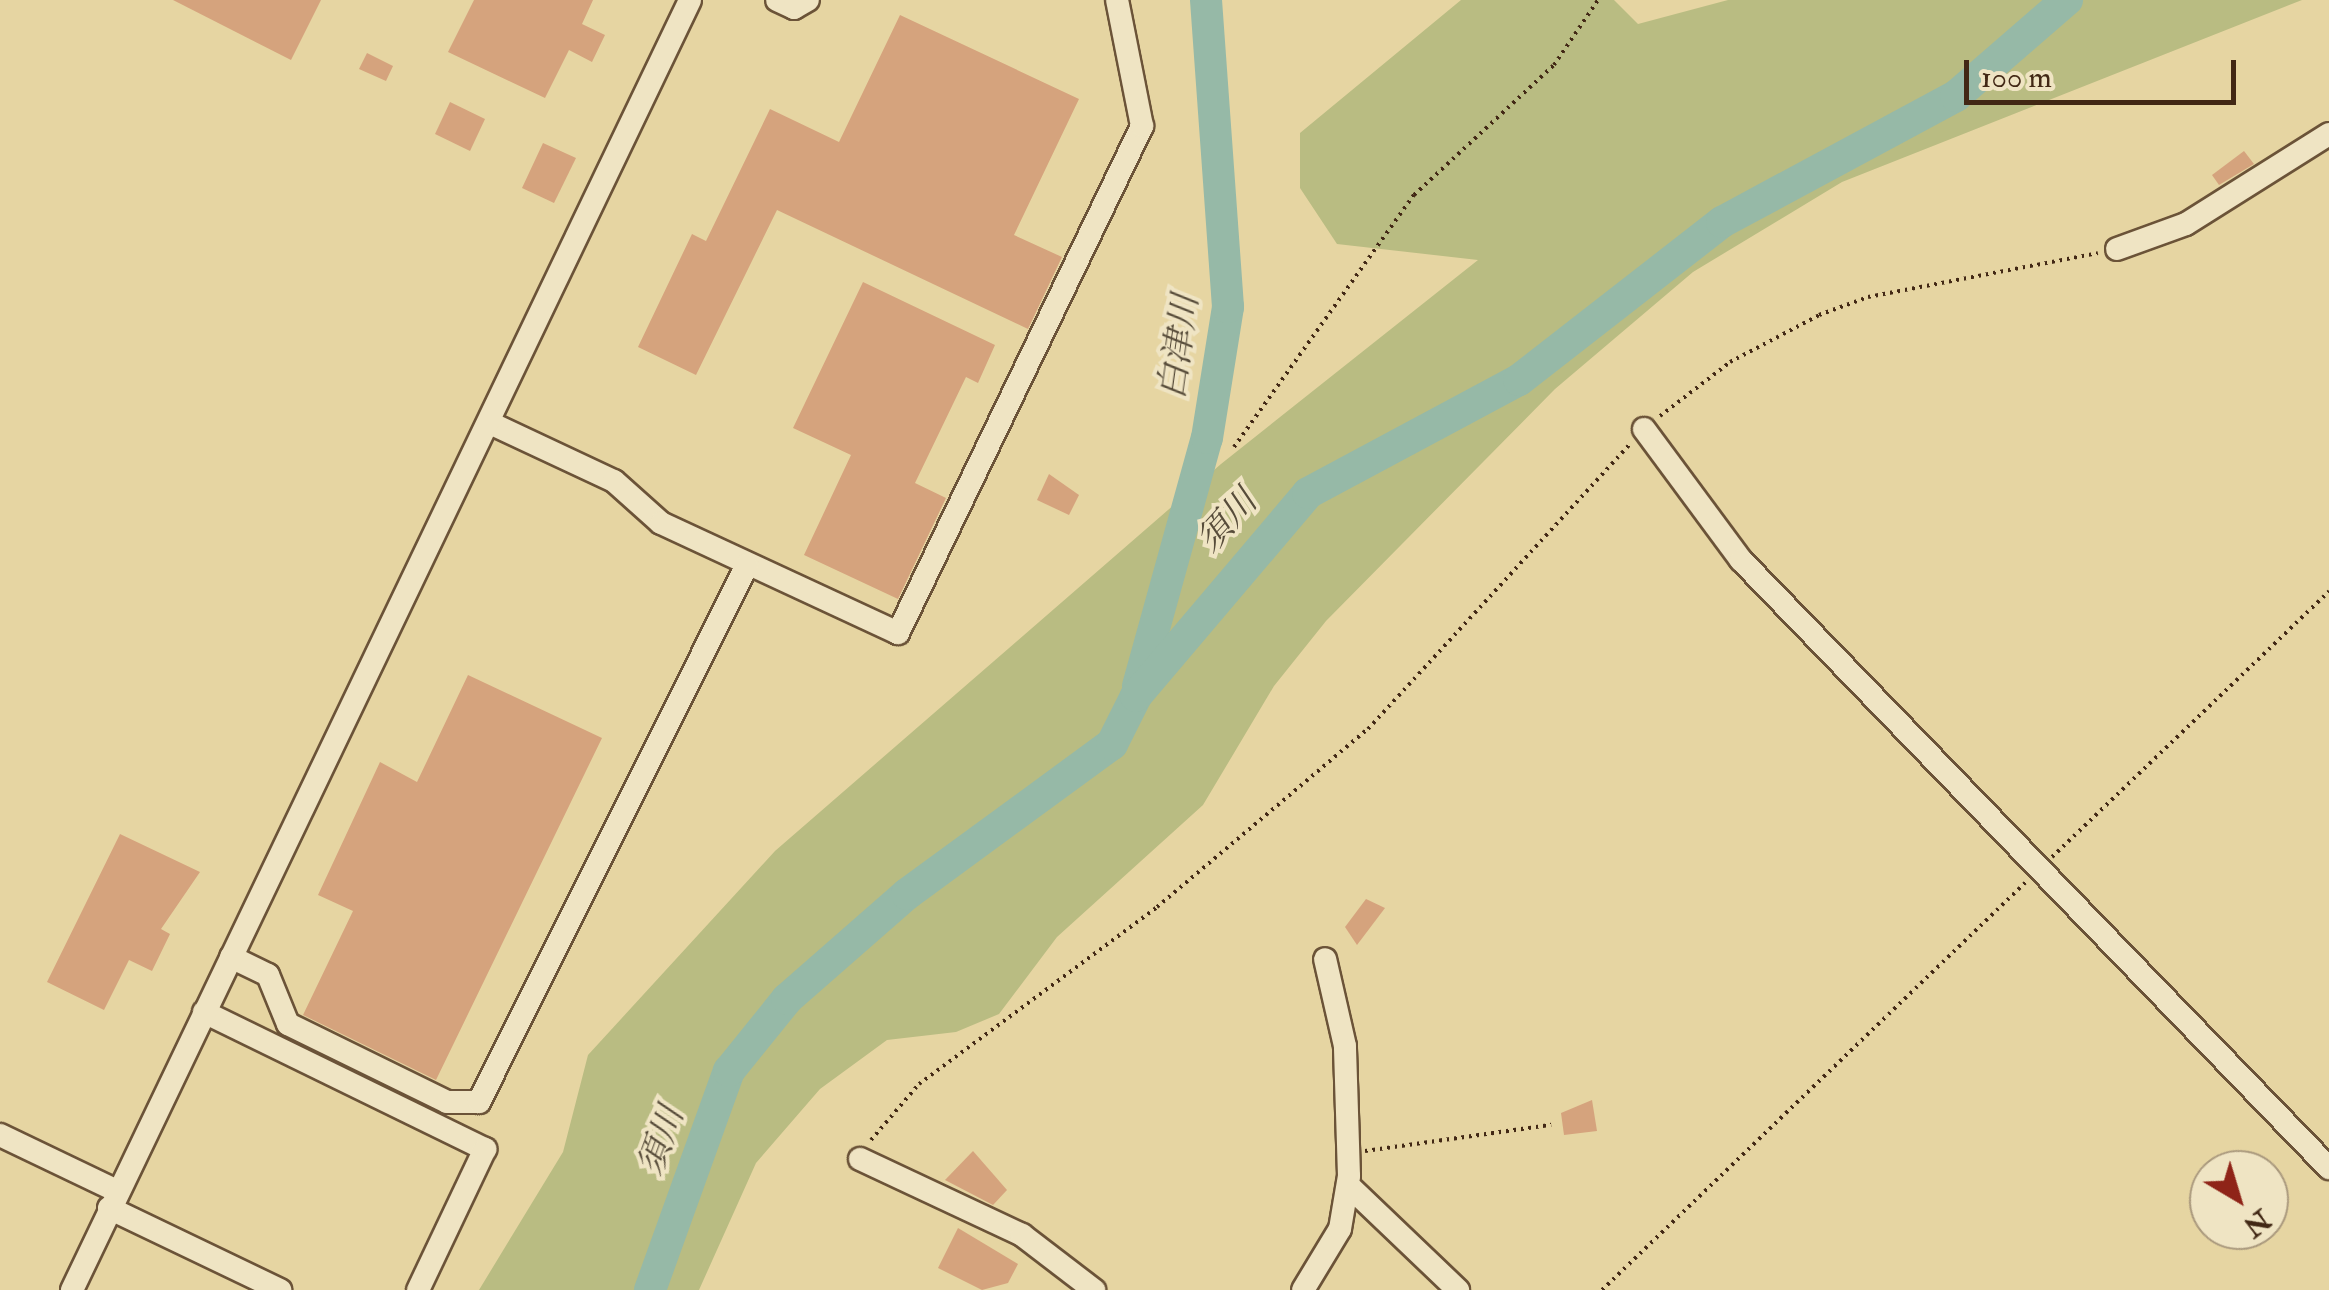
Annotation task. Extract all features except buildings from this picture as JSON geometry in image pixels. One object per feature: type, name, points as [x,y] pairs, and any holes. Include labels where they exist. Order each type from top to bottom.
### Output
[{"type":"street","points":[[72,1290],[690,0]]},
{"type":"street","points":[[777,0],[794,8],[808,0]]},
{"type":"street","points":[[490,422],[614,481],[661,523],[886,632],[904,628],[1142,126],[1117,0]]},
{"type":"street","points":[[2117,249],[2186,224],[2329,134]]},
{"type":"street","points":[[1644,429],[1701,516],[2329,1168]]},
{"type":"street","points":[[231,957],[268,975],[288,1024],[447,1102],[478,1102],[747,565]]},
{"type":"street","points":[[1303,1290],[1340,1228],[1349,1186],[1345,1046],[1325,960]]},
{"type":"street","points":[[204,1012],[485,1149],[418,1290]]},
{"type":"street","points":[[0,1134],[280,1290]]},
{"type":"street","points":[[860,1159],[925,1197],[1013,1230],[1094,1290]]},
{"type":"street","points":[[1349,1186],[1458,1290]]},
{"type":"path","points":[[1234,447],[1414,195],[1554,65],[1598,0]]},
{"type":"path","points":[[860,1159],[919,1084],[1172,895],[1368,729],[1644,429],[1730,362],[1819,315],[1868,297],[2117,249]]},
{"type":"path","points":[[1602,1290],[2329,591]]},
{"type":"path","points":[[1350,1153],[1551,1125]]},
{"type":"green space","points":[[1461,0],[1614,0],[1638,24],[1728,0],[2302,0],[1842,182],[1693,272],[1555,389],[1326,621],[1274,686],[1203,805],[1057,937],[999,1014],[956,1032],[887,1040],[820,1089],[756,1163],[699,1290],[479,1290],[563,1152],[588,1055],[775,851],[1221,464],[1478,260],[1337,244],[1300,188],[1300,133]]},
{"type":"waterway","name":"白津川","points":[[1138,686],[1207,438],[1228,307],[1206,0]]},
{"type":"waterway","name":"須川","points":[[650,1290],[729,1071],[787,999],[907,894],[1112,744],[1136,696],[1308,493],[1519,380],[1722,222],[1956,96],[2067,0]]}]
